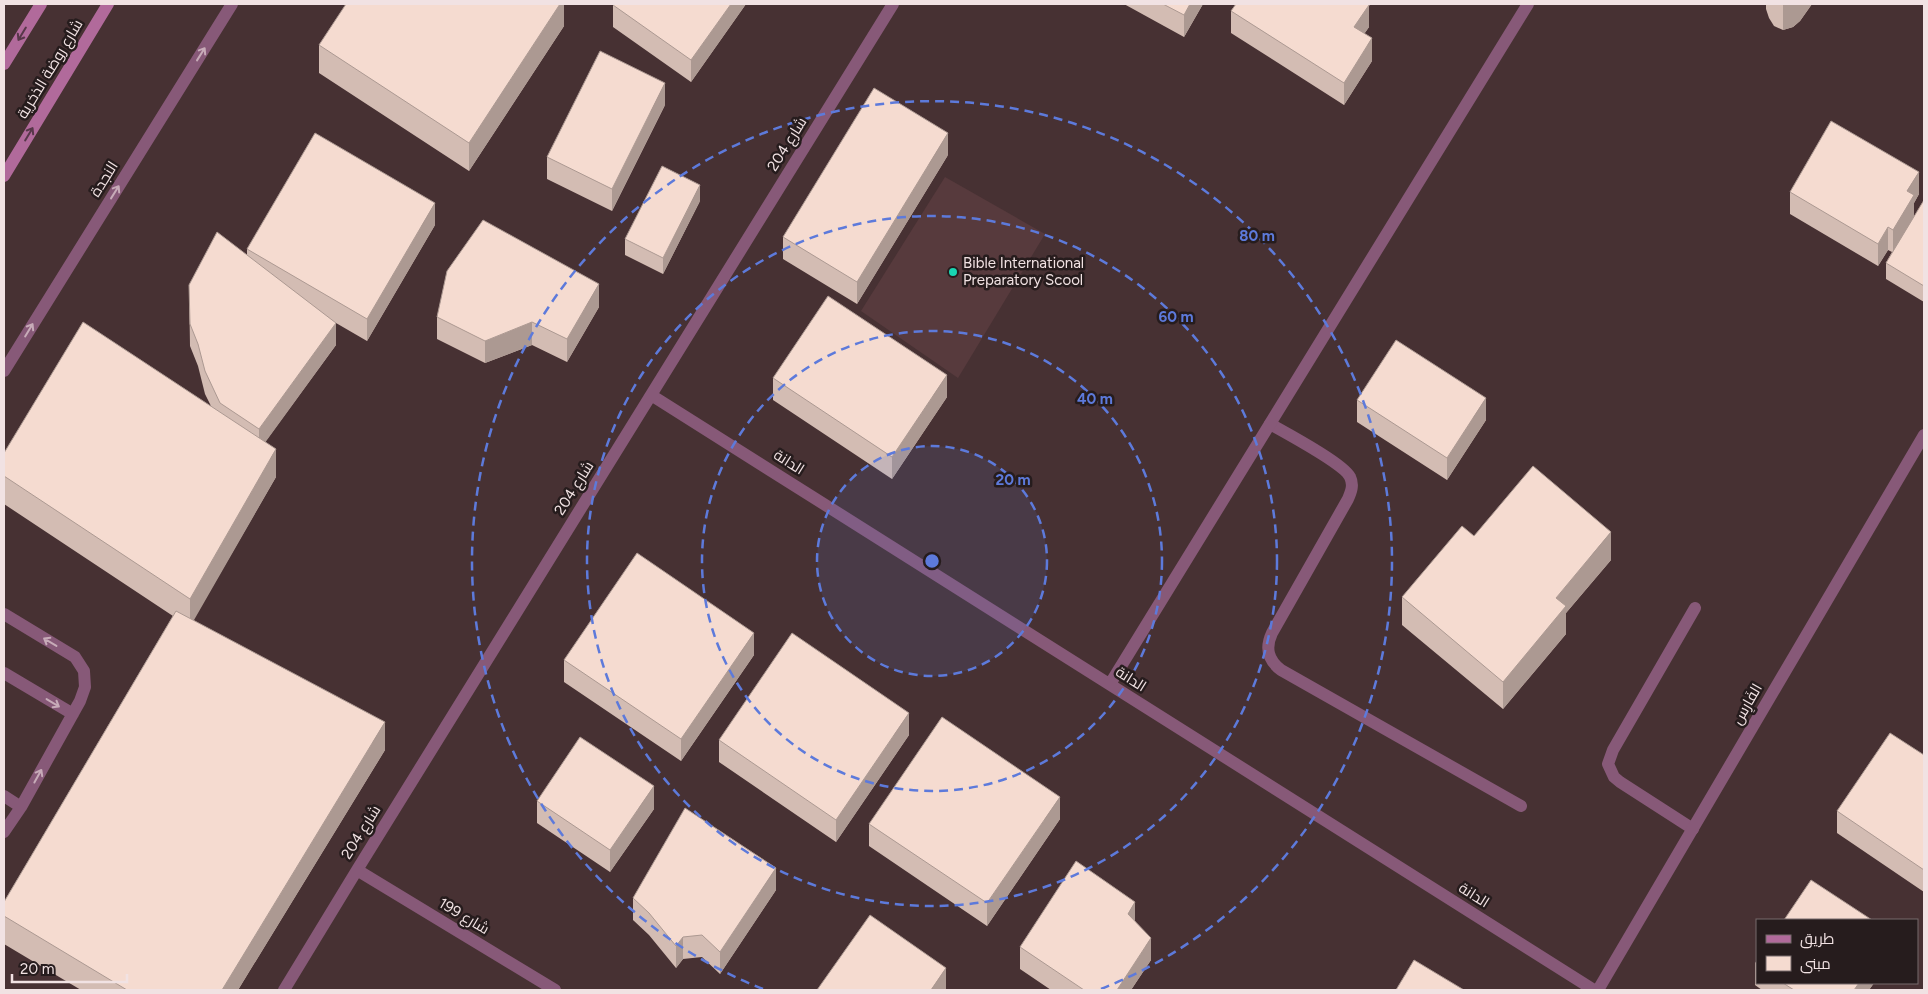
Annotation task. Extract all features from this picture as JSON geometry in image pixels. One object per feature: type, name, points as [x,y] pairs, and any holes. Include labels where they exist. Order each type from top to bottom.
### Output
[{"type":"street","points":[[4,64],[41,4]]},
{"type":"street","name":"شارع روضة الذخرية","points":[[4,176],[108,4]]},
{"type":"street","name":"النجدة","points":[[4,371],[232,4]]},
{"type":"street","name":"شارع 204","points":[[284,990],[893,4]]},
{"type":"street","points":[[1110,684],[1528,4]]},
{"type":"street","name":"الدانة","points":[[651,395],[1594,990]]},
{"type":"street","points":[[1270,424],[1340,466],[1350,478],[1352,485],[1348,499],[1268,641],[1269,658],[1281,670],[1521,806]]},
{"type":"street","name":"الفَارِس","points":[[1598,990],[1924,435]]},
{"type":"street","points":[[1693,829],[1620,782],[1614,777],[1608,764],[1613,750],[1695,608]]},
{"type":"street","points":[[4,614],[75,657],[84,671],[85,687],[80,702],[21,806],[4,832]]},
{"type":"street","points":[[4,673],[73,714]]},
{"type":"street","points":[[4,796],[21,806]]},
{"type":"street","name":"شارع 199","points":[[357,870],[555,990]]},
{"type":"shaded area","name":"Bible International Preparatory Scool","points":[[945,177],[1045,234],[958,378],[861,311]]},
{"type":"building","points":[[346,4],[560,4],[469,143],[319,45]]},
{"type":"building","points":[[614,4],[731,4],[691,60]]},
{"type":"building","points":[[1163,4],[1190,4],[1184,15]]},
{"type":"building","points":[[1236,4],[1367,4],[1369,5],[1354,27],[1372,38],[1344,83],[1231,11]]},
{"type":"building","points":[[600,51],[665,83],[612,189],[547,157]]},
{"type":"building","points":[[874,88],[948,133],[857,282],[783,237]]},
{"type":"building","points":[[1831,121],[1919,172],[1907,191],[1914,195],[1893,230],[1888,227],[1878,244],[1790,192]]},
{"type":"building","points":[[315,133],[435,203],[367,319],[247,249]]},
{"type":"building","points":[[662,166],[700,185],[663,258],[625,239]]},
{"type":"building","points":[[1924,200],[1924,286],[1886,263]]},
{"type":"building","points":[[483,220],[599,284],[567,339],[532,322],[485,341],[437,317],[447,271]]},
{"type":"building","points":[[217,232],[336,323],[259,429],[220,403],[205,371],[198,344],[190,324],[189,285]]},
{"type":"building","points":[[828,296],[947,375],[892,457],[773,378]]},
{"type":"building","points":[[83,322],[276,449],[190,599],[4,476],[4,453]]},
{"type":"building","points":[[1396,340],[1486,398],[1447,458],[1357,400]]},
{"type":"building","points":[[1533,466],[1611,532],[1556,598],[1566,606],[1503,682],[1402,597],[1462,526],[1474,536]]},
{"type":"building","points":[[637,553],[754,633],[681,739],[564,660]]},
{"type":"building","points":[[176,611],[385,722],[222,990],[127,990],[4,916],[4,902]]},
{"type":"building","points":[[792,633],[909,713],[836,820],[719,740]]},
{"type":"building","points":[[942,717],[1060,797],[987,903],[869,824]]},
{"type":"building","points":[[1890,733],[1924,755],[1924,870],[1837,811]]},
{"type":"building","points":[[580,737],[654,786],[610,850],[537,801]]},
{"type":"building","points":[[685,808],[776,868],[720,952],[702,935],[683,937],[676,946],[649,913],[633,898]]},
{"type":"building","points":[[1076,861],[1135,902],[1128,914],[1151,938],[1117,990],[1084,990],[1020,947]]},
{"type":"building","points":[[1811,880],[1870,919],[1785,919]]},
{"type":"building","points":[[870,915],[946,968],[931,990],[817,990]]},
{"type":"building","points":[[1414,960],[1464,990],[1396,990]]},
{"type":"building","points":[[1785,984],[1858,984],[1854,990],[1794,990]]},
{"type":"place","name":"Bible International Preparatory Scool","points":[[953,272]]}]
